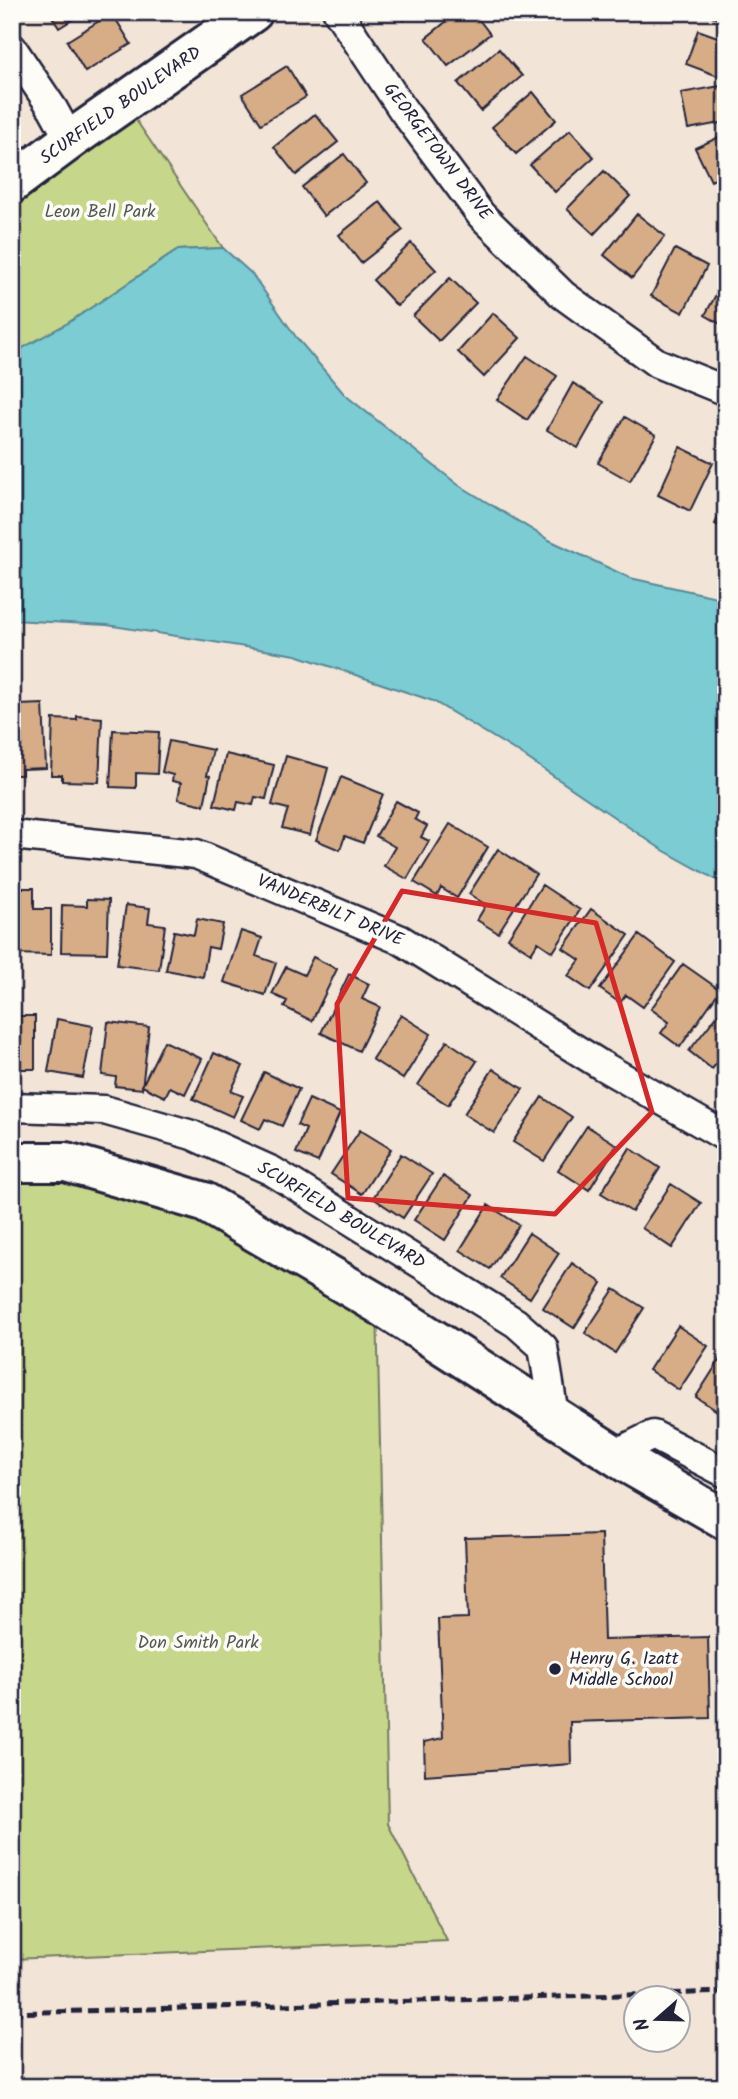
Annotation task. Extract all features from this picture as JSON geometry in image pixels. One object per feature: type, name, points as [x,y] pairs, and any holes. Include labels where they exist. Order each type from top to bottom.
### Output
[{"type":"street","name":"SCURFIELD BOULEVARD","points":[[16,176],[253,12]]},
{"type":"street","name":"GEORGETOWN DRIVE","points":[[338,12],[403,110],[481,215],[499,233],[563,295],[657,363],[726,391]]},
{"type":"street","points":[[12,48],[53,109],[70,140]]},
{"type":"street","name":"VANDERBILT DRIVE","points":[[12,835],[196,854],[401,940],[601,1065],[726,1138]]},
{"type":"street","name":"SCURFIELD BOULEVARD","points":[[12,1107],[104,1110],[192,1135],[272,1171],[516,1323],[544,1347],[554,1415]]},
{"type":"street","points":[[12,1162],[66,1162],[204,1202],[377,1303],[614,1454],[726,1520]]},
{"type":"street","points":[[614,1454],[653,1435],[726,1473]]},
{"type":"highlighted area","points":[[402,891],[596,923],[652,1112],[555,1214],[348,1198],[337,1004]]},
{"type":"green space","name":"Leon Bell Park","points":[[121,98],[223,248],[178,250],[68,323],[12,354],[12,168]]},
{"type":"green space","name":"Don Smith Park","points":[[12,1162],[204,1202],[377,1303],[388,1824],[447,1941],[12,1959]]},
{"type":"water","points":[[223,248],[252,274],[296,337],[345,395],[457,484],[549,540],[630,578],[726,599],[726,885],[661,849],[521,754],[433,701],[296,655],[107,625],[12,620],[12,354],[68,323],[178,250]]},
{"type":"building","points":[[49,12],[85,12],[59,28]]},
{"type":"building","points":[[398,12],[415,12],[404,20]]},
{"type":"building","points":[[458,12],[473,12],[490,34],[448,66],[426,38]]},
{"type":"building","points":[[706,12],[726,12],[726,24]]},
{"type":"building","points":[[112,13],[131,44],[85,72],[67,41]]},
{"type":"building","points":[[698,30],[726,40],[726,79],[686,64]]},
{"type":"building","points":[[499,49],[522,76],[481,111],[458,83]]},
{"type":"building","points":[[287,66],[306,97],[261,124],[242,94]]},
{"type":"building","points":[[726,85],[726,122],[688,129],[681,93]]},
{"type":"building","points":[[533,92],[556,120],[516,154],[492,127]]},
{"type":"building","points":[[315,114],[338,142],[296,175],[274,147]]},
{"type":"building","points":[[570,130],[594,157],[555,192],[530,165]]},
{"type":"building","points":[[726,134],[726,174],[711,181],[695,148]]},
{"type":"building","points":[[344,154],[366,183],[324,216],[302,187]]},
{"type":"building","points":[[604,171],[630,196],[594,234],[567,209]]},
{"type":"building","points":[[380,202],[403,230],[361,263],[339,235]]},
{"type":"building","points":[[637,214],[665,236],[632,278],[604,255]]},
{"type":"building","points":[[411,243],[436,270],[397,306],[373,280]]},
{"type":"building","points":[[675,249],[707,266],[683,313],[651,296]]},
{"type":"building","points":[[726,276],[726,327],[705,315]]},
{"type":"building","points":[[450,278],[476,303],[439,341],[413,316]]},
{"type":"building","points":[[493,313],[520,338],[484,377],[458,352]]},
{"type":"building","points":[[527,356],[557,376],[527,420],[497,400]]},
{"type":"building","points":[[573,383],[604,402],[578,448],[547,430]]},
{"type":"building","points":[[625,417],[656,435],[630,481],[598,463]]},
{"type":"building","points":[[680,447],[713,463],[690,511],[658,495]]},
{"type":"building","points":[[726,501],[726,529],[715,524]]},
{"type":"building","points":[[43,704],[46,768],[22,769],[22,775],[12,775],[12,714],[20,714],[19,705]]},
{"type":"building","points":[[77,716],[102,718],[99,782],[62,781],[62,775],[51,775],[53,719],[77,720]]},
{"type":"building","points":[[113,730],[159,732],[157,774],[136,773],[136,788],[110,787]]},
{"type":"building","points":[[169,741],[213,750],[204,805],[178,799],[181,783],[172,781],[173,775],[162,772]]},
{"type":"building","points":[[226,754],[274,765],[266,799],[255,797],[253,805],[238,802],[236,810],[214,805]]},
{"type":"building","points":[[286,756],[328,768],[310,835],[282,828],[288,809],[272,805]]},
{"type":"building","points":[[341,777],[383,794],[363,843],[345,836],[340,850],[316,840]]},
{"type":"building","points":[[396,801],[418,813],[415,819],[427,826],[421,837],[429,841],[407,879],[384,866],[395,847],[376,836]]},
{"type":"building","points":[[450,824],[488,847],[457,898],[441,888],[437,896],[414,882]]},
{"type":"building","points":[[498,849],[536,874],[498,933],[477,920],[486,905],[469,894]]},
{"type":"building","points":[[542,885],[580,910],[553,952],[538,942],[531,953],[508,938]]},
{"type":"building","points":[[12,888],[34,888],[34,909],[51,909],[51,955],[12,954]]},
{"type":"building","points":[[87,899],[109,900],[107,953],[61,952],[62,905],[87,906]]},
{"type":"building","points":[[126,905],[150,908],[148,923],[165,925],[159,970],[117,965]]},
{"type":"building","points":[[591,909],[629,935],[590,991],[568,976],[580,960],[563,948]]},
{"type":"building","points":[[197,919],[223,924],[218,949],[208,947],[203,977],[166,970],[174,931],[194,935]]},
{"type":"building","points":[[241,931],[262,938],[256,956],[276,963],[265,995],[224,982]]},
{"type":"building","points":[[639,935],[675,962],[643,1007],[626,995],[620,1003],[600,989]]},
{"type":"building","points":[[313,957],[337,969],[312,1021],[284,1007],[287,1001],[272,994],[286,967],[304,975]]},
{"type":"building","points":[[683,964],[720,990],[680,1047],[661,1033],[669,1022],[651,1009]]},
{"type":"building","points":[[349,974],[369,984],[362,999],[380,1007],[359,1051],[321,1033]]},
{"type":"building","points":[[726,1004],[726,1052],[712,1069],[689,1051]]},
{"type":"building","points":[[401,1015],[431,1034],[403,1079],[372,1059]]},
{"type":"building","points":[[12,1016],[35,1016],[35,1069],[12,1069]]},
{"type":"building","points":[[57,1019],[93,1026],[83,1078],[48,1072]]},
{"type":"building","points":[[108,1022],[149,1027],[142,1089],[115,1086],[116,1077],[102,1075]]},
{"type":"building","points":[[164,1041],[202,1059],[185,1094],[170,1087],[165,1097],[142,1086]]},
{"type":"building","points":[[447,1041],[477,1061],[448,1105],[418,1085]]},
{"type":"building","points":[[214,1053],[243,1066],[231,1091],[243,1096],[233,1117],[193,1099]]},
{"type":"building","points":[[493,1069],[523,1089],[494,1133],[464,1114]]},
{"type":"building","points":[[264,1072],[299,1089],[282,1126],[265,1119],[260,1129],[241,1120]]},
{"type":"building","points":[[542,1097],[572,1117],[544,1161],[513,1142]]},
{"type":"building","points":[[309,1099],[340,1113],[318,1162],[296,1153],[306,1129],[297,1125]]},
{"type":"building","points":[[587,1126],[617,1145],[589,1190],[558,1170]]},
{"type":"building","points":[[360,1130],[391,1149],[362,1194],[331,1174]]},
{"type":"building","points":[[630,1148],[660,1168],[632,1212],[601,1193]]},
{"type":"building","points":[[401,1154],[432,1174],[403,1218],[373,1198]]},
{"type":"building","points":[[443,1176],[473,1195],[445,1240],[414,1220]]},
{"type":"building","points":[[671,1184],[701,1203],[672,1248],[642,1228]]},
{"type":"building","points":[[488,1205],[519,1225],[490,1269],[460,1250]]},
{"type":"building","points":[[529,1233],[559,1253],[530,1298],[500,1278]]},
{"type":"building","points":[[572,1263],[602,1283],[574,1328],[543,1308]]},
{"type":"building","points":[[614,1289],[644,1308],[615,1353],[585,1333]]},
{"type":"building","points":[[678,1326],[708,1346],[679,1390],[649,1370]]},
{"type":"building","points":[[724,1353],[726,1354],[726,1417],[696,1397]]},
{"type":"building","name":"Henry G. Izatt Middle School","points":[[601,1534],[604,1640],[708,1637],[710,1718],[570,1722],[571,1764],[425,1775],[424,1742],[443,1738],[438,1619],[468,1618],[465,1538]]},
{"type":"railway","points":[[12,2013],[726,1992]]},
{"type":"place","name":"Henry G. Izatt Middle School","points":[[555,1669]]}]
